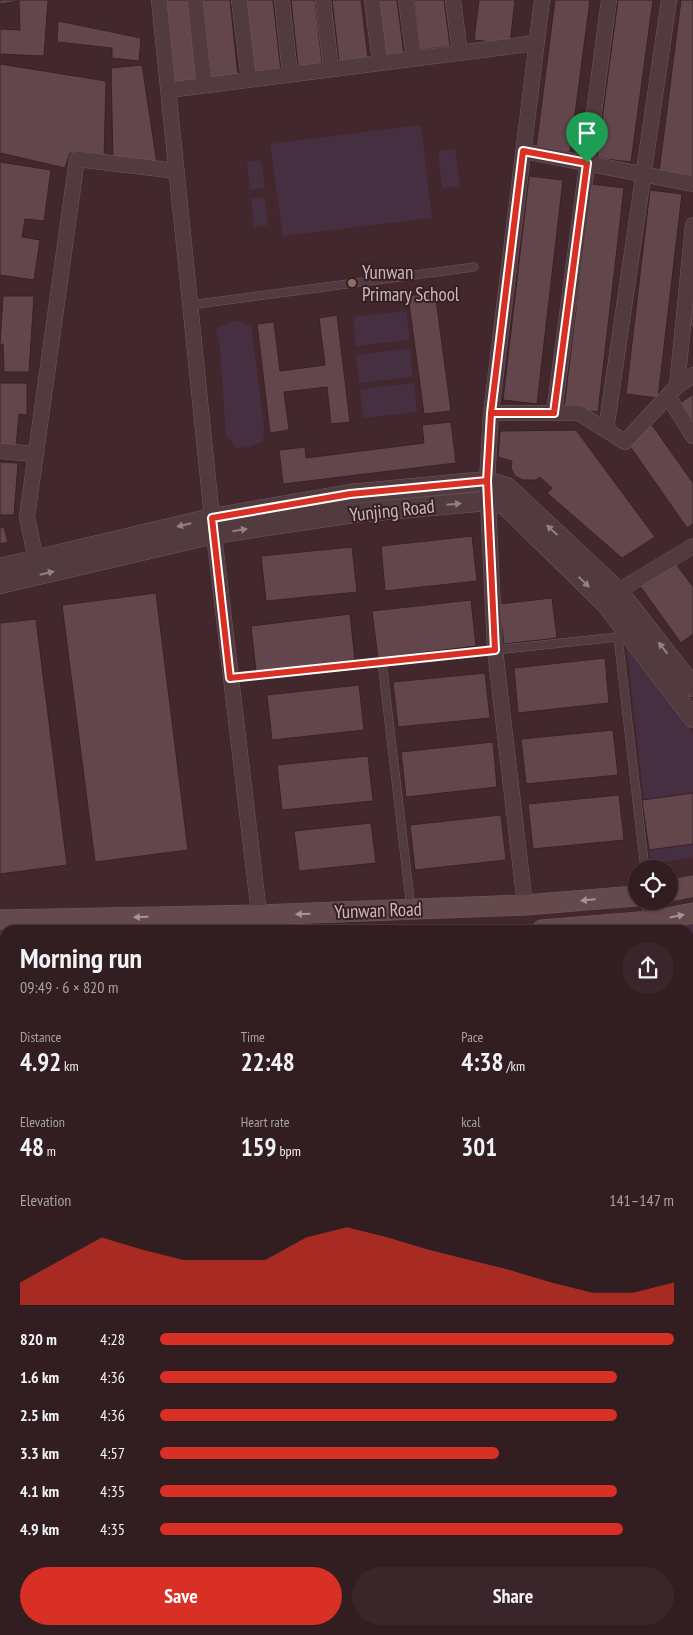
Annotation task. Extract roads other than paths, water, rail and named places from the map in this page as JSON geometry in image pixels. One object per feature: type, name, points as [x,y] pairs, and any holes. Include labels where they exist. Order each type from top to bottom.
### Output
[{"type":"main road","points":[[678,889],[693,886]]},
{"type":"main road","name":"Yunwan Road","points":[[0,920],[260,923],[411,909],[525,905],[628,897]]},
{"type":"main road","points":[[584,925],[693,913]]},
{"type":"street","points":[[160,0],[213,526],[260,923]]},
{"type":"street","points":[[195,0],[204,85]]},
{"type":"street","points":[[239,0],[249,80]]},
{"type":"street","points":[[282,0],[290,74]]},
{"type":"street","points":[[323,0],[331,69]]},
{"type":"street","points":[[372,0],[380,63]]},
{"type":"street","points":[[406,0],[414,59]]},
{"type":"street","points":[[453,0],[460,53]]},
{"type":"street","points":[[525,905],[495,650],[487,481],[491,413],[542,0]]},
{"type":"street","points":[[554,413],[609,0]]},
{"type":"street","points":[[606,430],[670,0]]},
{"type":"street","points":[[169,90],[536,43]]},
{"type":"street","points":[[523,151],[693,184]]},
{"type":"street","points":[[36,560],[27,517],[77,159],[177,171]]},
{"type":"street","points":[[693,233],[673,391],[693,436]]},
{"type":"street","points":[[683,323],[693,338]]},
{"type":"street","points":[[491,413],[579,413],[625,442],[673,391],[693,375]]},
{"type":"street","points":[[0,451],[36,454]]},
{"type":"street","name":"Yunjing Road","points":[[0,584],[213,526],[350,494],[487,481],[507,487],[618,592],[693,687]]},
{"type":"street","name":"Yunjing Road","points":[[0,568],[213,526],[488,501],[505,505],[605,603],[693,718]]},
{"type":"street","points":[[618,592],[693,546]]},
{"type":"lane","points":[[190,305],[474,267]]},
{"type":"lane","points":[[230,678],[618,637],[644,860]]},
{"type":"lane","points":[[382,662],[411,909]]},
{"type":"place","name":"Yunwan Primary School","points":[[352,283]]}]
